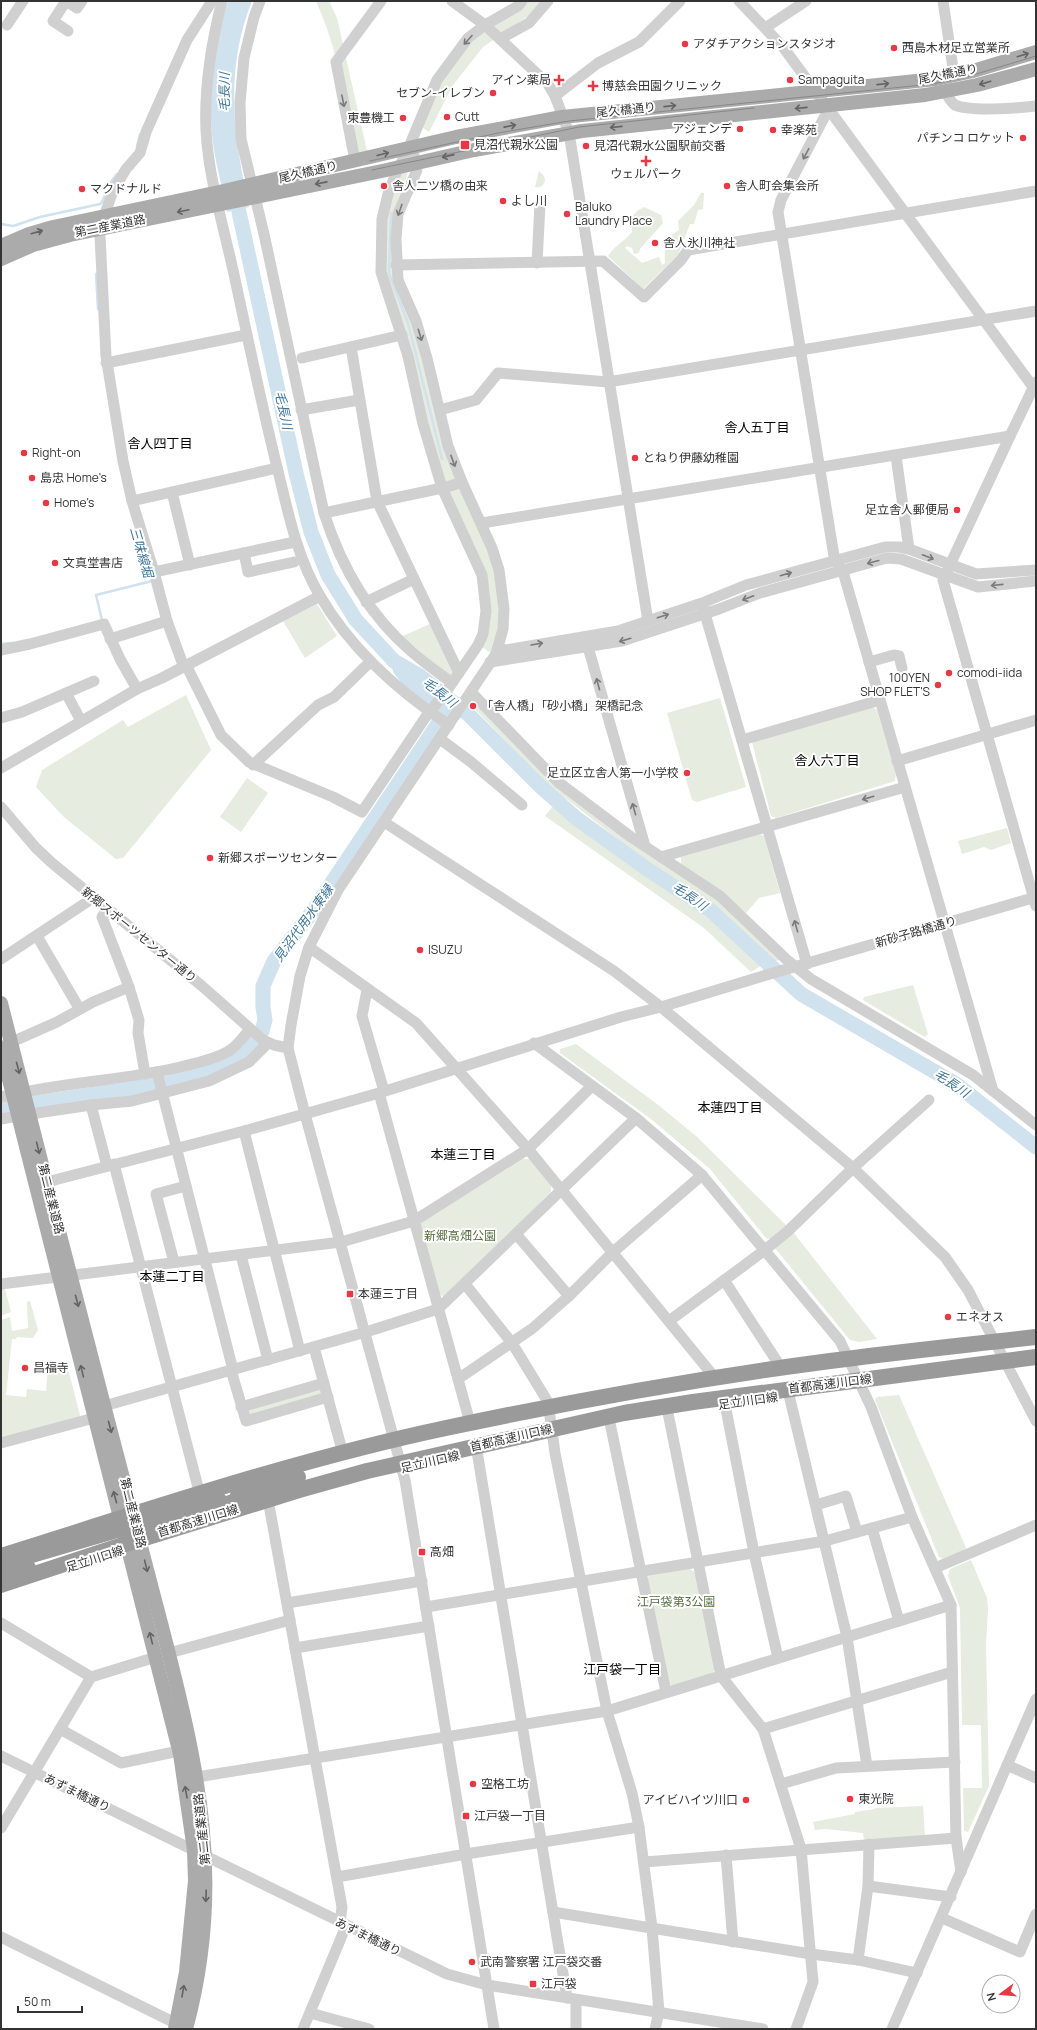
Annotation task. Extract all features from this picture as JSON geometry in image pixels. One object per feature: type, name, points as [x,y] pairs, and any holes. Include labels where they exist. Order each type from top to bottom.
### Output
[{"type":"highway","name":"首都高速川口線","points":[[1,1556],[239,1482],[444,1428],[620,1393],[732,1375],[829,1361],[1036,1337]]},
{"type":"highway","points":[[1,1576],[131,1530],[387,1452],[574,1410],[688,1390],[1036,1343]]},
{"type":"highway","name":"首都高速川口線","points":[[1,1586],[113,1548],[344,1478],[624,1413],[701,1401],[1036,1357]]},
{"type":"highway","points":[[238,1497],[374,1462],[557,1422],[624,1413]]},
{"type":"highway","points":[[1,1564],[131,1530]]},
{"type":"main road","name":"尾久橋通り","points":[[252,191],[355,161],[411,147],[562,117],[814,92],[954,75],[1036,52]]},
{"type":"main road","name":"尾久橋通り","points":[[218,198],[252,191],[398,168],[416,163],[569,133],[946,92],[1036,69]]},
{"type":"main road","name":"第二産業道路","points":[[1,246],[35,232],[103,222],[218,198]]},
{"type":"main road","name":"第二産業道路","points":[[1,259],[48,240],[103,222]]},
{"type":"main road","name":"第二産業道路","points":[[1,1003],[4,1046],[42,1184],[64,1276],[94,1418],[131,1530]]},
{"type":"main road","name":"第二産業道路","points":[[64,1276],[104,1406],[131,1530],[162,1655],[197,1777],[205,1929],[194,1996],[179,2027]]},
{"type":"main road","name":"足立川口線","points":[[1,1586],[131,1530],[199,1491],[394,1436],[548,1402],[711,1373],[846,1354],[1036,1331]]},
{"type":"main road","name":"足立川口線","points":[[1,1552],[269,1505],[402,1468],[610,1423],[789,1395],[1036,1364]]},
{"type":"main road","name":"第二産業道路","points":[[162,1655],[179,1751],[200,1854]]},
{"type":"street","points":[[7,25],[23,1]]},
{"type":"street","points":[[68,31],[53,21],[66,1],[77,8],[82,1]]},
{"type":"street","points":[[222,1],[209,58],[206,104],[208,152],[246,335],[296,542],[320,596],[341,627],[370,662],[447,724]]},
{"type":"street","points":[[260,1],[254,17],[244,58],[240,103],[241,139],[324,513],[340,556],[366,602],[383,623],[406,647],[450,686]]},
{"type":"street","points":[[355,161],[336,62],[381,1]]},
{"type":"street","points":[[452,1],[485,25],[548,84],[555,96],[569,133],[608,382],[648,621]]},
{"type":"street","points":[[494,2029],[422,1581],[402,1468],[288,1048],[295,1004],[309,947],[338,890],[387,824],[440,739],[447,724],[456,715],[468,697],[498,648],[503,629],[504,608],[496,560],[482,523],[462,482],[448,446],[427,358],[416,322],[398,280],[396,265],[396,239],[398,214],[417,170],[411,142],[437,80],[468,38],[485,25],[518,6],[522,1]]},
{"type":"street","points":[[500,40],[529,23],[548,1]]},
{"type":"street","points":[[555,96],[598,63],[639,42],[680,1]]},
{"type":"street","points":[[739,1],[783,47],[814,92],[983,320],[1035,387],[946,570],[943,580],[1035,900]]},
{"type":"street","points":[[764,28],[806,1]]},
{"type":"street","points":[[943,1],[954,75]]},
{"type":"street","points":[[209,2],[187,40],[146,132],[140,153],[126,169],[113,190],[103,222],[101,293],[106,363],[123,461],[132,501],[167,620],[183,667],[221,735],[253,765],[333,797],[362,812],[433,712],[478,645],[485,624],[486,598],[482,576],[442,488],[423,424],[402,335],[381,272],[382,219],[388,194],[398,168],[411,147]]},
{"type":"street","points":[[946,92],[952,102],[960,106],[1003,109],[1036,106]]},
{"type":"street","points":[[825,106],[826,114],[779,204],[782,233],[819,468],[836,560],[841,570],[869,662],[993,1091]]},
{"type":"street","points":[[396,265],[589,263],[603,261],[644,297],[681,260],[688,250],[1036,191]]},
{"type":"street","points":[[537,263],[540,204]]},
{"type":"street","points":[[440,410],[476,400],[498,374],[608,382],[1036,311]]},
{"type":"street","points":[[106,363],[246,335]]},
{"type":"street","points":[[302,358],[402,335]]},
{"type":"street","points":[[351,346],[377,501],[459,673]]},
{"type":"street","points":[[302,410],[359,400]]},
{"type":"street","points":[[482,523],[1010,436]]},
{"type":"street","points":[[896,456],[909,549]]},
{"type":"street","points":[[132,501],[277,468]]},
{"type":"street","points":[[324,513],[442,488],[462,482]]},
{"type":"street","points":[[172,492],[190,564]]},
{"type":"street","points":[[154,572],[296,542]]},
{"type":"street","points":[[490,662],[622,641],[704,609],[746,585],[885,547],[909,549],[978,587],[1036,581]]},
{"type":"street","points":[[244,553],[248,572],[294,562]]},
{"type":"street","points":[[498,648],[506,650],[618,631],[648,621],[704,609],[841,570],[894,558],[946,570],[984,575],[1036,570]]},
{"type":"street","points":[[478,565],[496,560]]},
{"type":"street","points":[[366,602],[414,579]]},
{"type":"street","points":[[1,768],[137,689],[183,667],[320,596]]},
{"type":"street","points":[[704,609],[807,964]]},
{"type":"street","points":[[110,639],[167,620]]},
{"type":"street","points":[[1,650],[30,644],[104,624],[110,639],[137,689]]},
{"type":"street","points":[[588,647],[646,846]]},
{"type":"street","points":[[869,662],[894,655],[898,656],[902,668]]},
{"type":"street","points":[[253,765],[318,705],[334,697],[370,662]]},
{"type":"street","points":[[1,718],[94,681]]},
{"type":"street","points":[[66,693],[81,721]]},
{"type":"street","points":[[468,697],[558,782],[661,857],[720,896],[790,968],[818,983],[972,1075],[1034,1122]]},
{"type":"street","points":[[742,740],[880,700]]},
{"type":"street","points":[[898,761],[1036,720]]},
{"type":"street","points":[[440,739],[471,762],[522,805]]},
{"type":"street","points":[[661,857],[905,787]]},
{"type":"street","name":"新郷スポーツセンター通り","points":[[1,807],[36,848],[107,910],[202,986],[266,1041],[288,1048]]},
{"type":"street","points":[[387,824],[614,971],[661,1007],[853,1168],[945,1257],[968,1290],[1036,1421]]},
{"type":"street","points":[[1,959],[38,936],[93,898]]},
{"type":"street","name":"新砂子路橋通り","points":[[42,1184],[305,1114],[381,1092],[621,1017],[661,1007],[945,923],[1035,900]]},
{"type":"street","points":[[107,910],[102,917],[129,987],[139,1020],[138,1033],[145,1074]]},
{"type":"street","points":[[38,936],[79,1008]]},
{"type":"street","points":[[309,947],[367,990],[416,1023],[528,1149],[612,1254],[711,1373]]},
{"type":"street","points":[[4,1046],[57,1022],[79,1008],[129,987]]},
{"type":"street","points":[[367,990],[362,1016],[414,1221],[469,1419]]},
{"type":"street","points":[[1,1119],[19,1103],[145,1074],[158,1076],[207,1060],[227,1052],[252,1030]]},
{"type":"street","points":[[19,1103],[91,1104],[132,1100],[209,1081],[249,1062],[266,1041]]},
{"type":"street","points":[[534,1043],[636,1118],[702,1175],[840,1341],[871,1407],[912,1517],[951,1605],[956,1838],[962,1872]]},
{"type":"street","points":[[158,1076],[205,1258],[241,1407],[246,1421],[328,1397]]},
{"type":"street","points":[[1,1284],[341,1242],[414,1221],[528,1149],[592,1086]]},
{"type":"street","points":[[669,1321],[765,1250],[788,1231],[853,1168],[929,1100]]},
{"type":"street","points":[[91,1104],[111,1165],[141,1267],[199,1491]]},
{"type":"street","points":[[104,1406],[173,1388],[366,1332],[438,1309],[636,1118]]},
{"type":"street","points":[[244,1131],[300,1351]]},
{"type":"street","points":[[458,1379],[533,1328],[570,1296],[612,1254],[702,1175]]},
{"type":"street","points":[[174,1262],[156,1194],[186,1186]]},
{"type":"street","points":[[516,1234],[570,1296]]},
{"type":"street","points":[[241,1254],[268,1360]]},
{"type":"street","points":[[724,1280],[778,1363]]},
{"type":"street","points":[[465,1284],[512,1343],[548,1402],[552,1435],[580,1582],[608,1710],[632,1793],[639,1827],[652,1928],[658,2012],[655,2029]]},
{"type":"street","points":[[314,1347],[342,1450]]},
{"type":"street","points":[[241,1407],[324,1383]]},
{"type":"street","points":[[789,1395],[847,1637],[867,1766]]},
{"type":"street","points":[[725,1404],[754,1553],[778,1658]]},
{"type":"street","points":[[668,1413],[696,1562],[720,1676],[763,1729],[801,1849],[813,1982],[796,2029]]},
{"type":"street","points":[[1,1443],[94,1418]]},
{"type":"street","points":[[610,1423],[666,1692]]},
{"type":"street","points":[[477,1451],[553,1912],[576,2029]]},
{"type":"street","points":[[816,1505],[846,1496],[857,1532]]},
{"type":"street","points":[[269,1505],[342,1907],[343,1924],[303,2029]]},
{"type":"street","points":[[426,1607],[825,1542],[912,1517]]},
{"type":"street","points":[[935,1568],[1036,1525]]},
{"type":"street","points":[[872,1528],[899,1621]]},
{"type":"street","points":[[287,1603],[422,1581]]},
{"type":"street","points":[[197,1777],[608,1710],[951,1605]]},
{"type":"street","points":[[1,1828],[91,1677],[162,1655],[290,1620]]},
{"type":"street","points":[[1,1623],[91,1677]]},
{"type":"street","points":[[295,1648],[429,1626]]},
{"type":"street","points":[[763,1729],[952,1672]]},
{"type":"street","points":[[892,2029],[942,1918],[1036,1699]]},
{"type":"street","points":[[60,1729],[121,1763],[179,1751]]},
{"type":"street","name":"あずま橋通り","points":[[1,1756],[447,1974],[487,1985],[763,2029]]},
{"type":"street","points":[[781,1784],[836,1768],[955,1762]]},
{"type":"street","points":[[1008,1765],[1036,1778]]},
{"type":"street","points":[[337,1877],[466,1854],[639,1827]]},
{"type":"street","points":[[644,1862],[956,1838]]},
{"type":"street","points":[[858,1960],[868,1886],[869,1844]]},
{"type":"street","points":[[726,1855],[733,1942]]},
{"type":"street","points":[[868,1886],[951,1897]]},
{"type":"street","points":[[553,1912],[733,1942],[858,1960],[917,1973]]},
{"type":"street","points":[[942,1918],[1020,1952],[1036,1914]]},
{"type":"street","points":[[1,1937],[179,2027]]},
{"type":"street","points":[[310,2013],[369,2029]]},
{"type":"green space","points":[[316,1],[329,1],[337,18],[367,151],[356,154],[336,57]]},
{"type":"green space","points":[[528,1],[543,1],[528,16],[483,47],[453,85],[429,132],[420,126],[439,84],[471,40]]},
{"type":"green space","points":[[409,168],[397,208],[395,268],[414,322],[463,489],[495,569],[502,622],[492,654],[481,646],[489,599],[445,483],[383,272],[385,219],[400,170]]},
{"type":"green space","points":[[539,171],[544,176],[545,181],[542,186],[535,187]]},
{"type":"green space","points":[[701,193],[704,193],[703,209],[698,210],[694,224],[690,224],[678,255],[643,289],[608,256],[632,232],[631,218],[637,211],[644,207],[661,215],[663,223],[640,249],[639,253],[634,254],[632,248],[627,246],[625,248],[642,263],[659,257],[662,265],[665,263],[665,248],[668,240],[679,230],[678,221],[694,205]]},
{"type":"green space","points":[[317,604],[337,636],[305,658],[283,621]]},
{"type":"green space","points":[[432,623],[456,673],[449,678],[403,636]]},
{"type":"green space","points":[[186,695],[211,750],[123,858],[116,859],[64,817],[36,787],[42,770],[123,720],[128,727]]},
{"type":"green space","points":[[720,698],[746,787],[697,802],[692,800],[667,713]]},
{"type":"green space","points":[[475,703],[557,784],[720,902],[780,957],[779,960],[772,962],[715,909],[651,865],[546,783],[472,706]]},
{"type":"green space","points":[[873,707],[877,710],[896,773],[895,781],[776,818],[771,816],[752,742]]},
{"type":"green space","points":[[247,778],[268,793],[241,832],[220,817]]},
{"type":"green space","points":[[553,806],[573,824],[696,908],[762,965],[751,972],[704,928],[545,816]]},
{"type":"green space","points":[[1007,828],[1011,843],[991,850],[984,847],[962,854],[958,841]]},
{"type":"green space","points":[[760,834],[764,836],[780,893],[759,898],[746,913],[681,864],[681,857]]},
{"type":"green space","points":[[913,985],[928,1034],[925,1037],[863,1000],[864,997]]},
{"type":"green space","points":[[576,1044],[657,1104],[696,1136],[787,1226],[771,1239],[766,1238],[710,1169],[651,1119],[560,1053],[560,1049]]},
{"type":"green space","name":"新郷高畑公園","points":[[523,1159],[530,1159],[551,1185],[551,1192],[445,1297],[439,1294],[420,1227],[422,1221]]},
{"type":"green space","points":[[793,1232],[877,1339],[859,1342],[850,1340],[775,1248]]},
{"type":"green space","points":[[1,1289],[5,1289],[11,1312],[1,1316]]},
{"type":"green space","points":[[30,1301],[38,1330],[33,1338],[17,1337],[16,1339],[12,1339],[6,1395],[26,1397],[27,1389],[46,1391],[48,1366],[67,1365],[80,1415],[79,1418],[1,1438],[1,1320],[10,1317],[12,1331],[28,1328],[27,1302]]},
{"type":"green space","points":[[320,1388],[324,1393],[248,1417],[246,1408]]},
{"type":"green space","points":[[899,1395],[967,1550],[945,1560],[939,1557],[875,1400],[877,1397]]},
{"type":"green space","points":[[971,1560],[987,1598],[988,1609],[986,1644],[989,1786],[968,1832],[964,1831],[963,1788],[982,1788],[981,1725],[962,1725],[960,1608],[948,1576],[950,1569]]},
{"type":"green space","name":"江戸袋第3公園","points":[[688,1568],[695,1572],[715,1669],[712,1674],[673,1686],[668,1683],[646,1580],[649,1576]]},
{"type":"green space","points":[[923,1806],[925,1837],[864,1841],[863,1833],[826,1829],[815,1830],[813,1822],[855,1814],[855,1812],[875,1808]]},
{"type":"water","points":[[228,1],[252,1],[243,27],[238,52],[234,104],[239,155],[249,207],[227,212],[214,152],[211,125],[211,89],[219,36]]},
{"type":"waterway","points":[[137,146],[140,134]]},
{"type":"waterway","points":[[1,224],[13,226],[40,217],[100,204],[110,183],[117,174]]},
{"type":"waterway","name":"毛長川","points":[[234,189],[296,473],[311,532],[328,575],[356,620],[394,661],[420,676],[469,715],[540,786],[576,818],[647,869],[710,910],[801,994],[956,1084],[1036,1147]]},
{"type":"waterway","points":[[391,213],[389,274],[408,323],[442,459]]},
{"type":"waterway","name":"三味線堀","points":[[96,274],[98,309]]},
{"type":"waterway","points":[[102,620],[96,595],[152,581]]},
{"type":"waterway","points":[[1,644],[10,643]]},
{"type":"waterway","name":"見沼代用水東縁","points":[[1,1108],[163,1084],[190,1077],[220,1066],[248,1052],[262,1031],[265,1020],[263,1007],[263,986],[274,961],[313,911],[446,712],[413,685],[400,669]]},
{"type":"tram line","points":[[370,161],[498,133],[569,121],[932,84],[963,78],[1036,56]]},
{"type":"tram line","points":[[372,170],[579,127],[754,108]]},
{"type":"place","name":"アダチアクションスタジオ","points":[[685,44]]},
{"type":"place","name":"西島木材足立営業所","points":[[894,48]]},
{"type":"place","name":"アイン薬局","points":[[559,80]]},
{"type":"place","name":"Sampaguita","points":[[790,80]]},
{"type":"place","name":"博慈会田園クリニック","points":[[593,86]]},
{"type":"place","name":"セブン-イレブン","points":[[493,93]]},
{"type":"place","name":"Cutt","points":[[447,117]]},
{"type":"place","name":"東豊機工","points":[[403,118]]},
{"type":"place","name":"アジェンデ","points":[[740,129]]},
{"type":"place","name":"幸楽苑","points":[[773,130]]},
{"type":"place","name":"パチンコ ロケット","points":[[1023,138]]},
{"type":"place","name":"見沼代親水公園","points":[[465,145]]},
{"type":"place","name":"見沼代親水公園駅前交番","points":[[586,146]]},
{"type":"place","name":"ウェルパーク","points":[[646,161]]},
{"type":"place","name":"舎人二ツ橋の由来","points":[[384,186]]},
{"type":"place","name":"舎人町会集会所","points":[[727,186]]},
{"type":"place","name":"マクドナルド","points":[[82,189]]},
{"type":"place","name":"よし川","points":[[503,201]]},
{"type":"place","name":"Baluko Laundry Place","points":[[567,214]]},
{"type":"place","name":"舎人氷川神社","points":[[655,243]]},
{"type":"place","name":"Right-on","points":[[24,453]]},
{"type":"place","name":"とねり伊藤幼稚園","points":[[635,458]]},
{"type":"place","name":"島忠 Home's","points":[[32,478]]},
{"type":"place","name":"Home's","points":[[46,503]]},
{"type":"place","name":"足立舎人郵便局","points":[[957,510]]},
{"type":"place","name":"文真堂書店","points":[[55,563]]},
{"type":"place","name":"comodi-iida","points":[[949,673]]},
{"type":"place","name":"100YEN SHOP FLET'S","points":[[938,685]]},
{"type":"place","name":"「舎人橋」「砂小橋」架橋記念","points":[[473,706]]},
{"type":"place","name":"足立区立舎人第一小学校","points":[[687,773]]},
{"type":"place","name":"新郷スポーツセンター","points":[[210,858]]},
{"type":"place","name":"ISUZU","points":[[420,950]]},
{"type":"place","name":"本蓮三丁目","points":[[350,1294]]},
{"type":"place","name":"エネオス","points":[[948,1317]]},
{"type":"place","name":"昌福寺","points":[[25,1368]]},
{"type":"place","name":"高畑","points":[[422,1552]]},
{"type":"place","name":"空格工坊","points":[[473,1784]]},
{"type":"place","name":"東光院","points":[[850,1799]]},
{"type":"place","name":"アイビハイツ川口","points":[[746,1800]]},
{"type":"place","name":"江戸袋一丁目","points":[[466,1816]]},
{"type":"place","name":"武南警察署 江戸袋交番","points":[[472,1962]]},
{"type":"place","name":"江戸袋","points":[[533,1984]]},
{"type":"district","name":"舎人五丁目","points":[[757,427]]},
{"type":"district","name":"舎人四丁目","points":[[160,443]]},
{"type":"district","name":"舎人六丁目","points":[[827,760]]},
{"type":"district","name":"本蓮四丁目","points":[[730,1107]]},
{"type":"district","name":"本蓮三丁目","points":[[463,1154]]},
{"type":"district","name":"本蓮二丁目","points":[[172,1276]]},
{"type":"district","name":"江戸袋一丁目","points":[[622,1669]]}]
